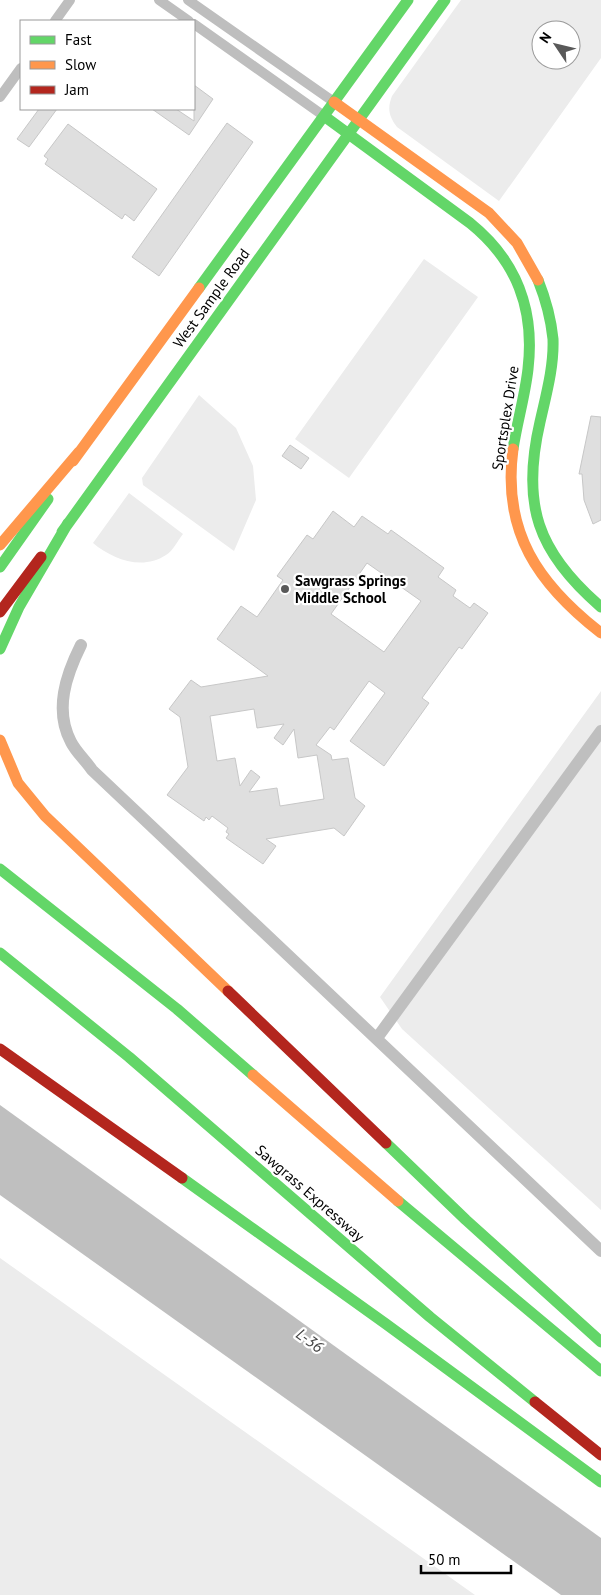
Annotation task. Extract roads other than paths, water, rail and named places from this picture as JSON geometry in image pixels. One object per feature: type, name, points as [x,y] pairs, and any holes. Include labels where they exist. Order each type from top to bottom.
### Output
[{"type":"main road","name":"West Sample Road","points":[[0,567],[79,452],[408,0]]},
{"type":"main road","name":"West Sample Road","points":[[0,612],[68,523],[445,0]]},
{"type":"main road","points":[[334,102],[489,213],[506,228],[532,265],[545,298],[551,329],[552,361],[534,446],[532,490],[538,522],[543,539],[552,556],[582,590],[601,607]]},
{"type":"main road","name":"Sportsplex Drive","points":[[324,116],[477,229],[506,259],[529,324],[529,369],[511,459],[510,491],[514,522],[522,546],[536,570],[567,606],[601,633]]},
{"type":"main road","points":[[0,545],[79,452]]},
{"type":"main road","points":[[0,649],[18,607],[68,523]]},
{"type":"main road","points":[[536,570],[552,556]]},
{"type":"main road","points":[[0,740],[18,783],[45,816],[466,1220],[601,1342]]},
{"type":"main road","points":[[0,869],[176,1009],[438,1236],[601,1371]]},
{"type":"main road","name":"Sawgrass Expressway","points":[[0,953],[129,1057],[430,1316],[601,1455]]},
{"type":"main road","points":[[0,1050],[346,1295],[601,1482]]},
{"type":"street","points":[[56,20],[70,0]]},
{"type":"street","points":[[159,0],[188,20]]},
{"type":"street","points":[[188,0],[334,102]]},
{"type":"street","points":[[195,25],[324,116]]},
{"type":"street","points":[[0,97],[20,69]]},
{"type":"water","name":"L-36","points":[[0,1105],[601,1538],[601,1595],[561,1595],[0,1195]]},
{"type":"waterway","points":[[81,645],[67,680],[64,693],[63,718],[71,742],[92,770],[601,1251]]},
{"type":"waterway","points":[[377,1038],[601,731]]},
{"type":"place","name":"Sawgrass Springs Middle School","points":[[285,589]]}]
